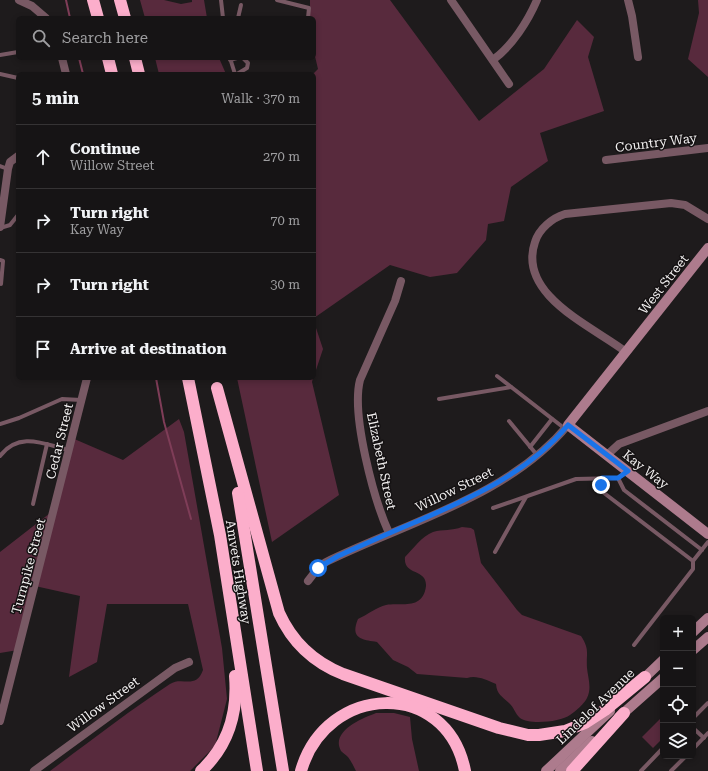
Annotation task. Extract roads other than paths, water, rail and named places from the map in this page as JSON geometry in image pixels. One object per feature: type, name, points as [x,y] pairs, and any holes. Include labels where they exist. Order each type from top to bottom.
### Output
[{"type":"highway","points":[[93,0],[97,16]]},
{"type":"highway","points":[[120,0],[124,16]]},
{"type":"highway","points":[[108,60],[112,72]]},
{"type":"highway","points":[[136,60],[138,72]]},
{"type":"highway","name":"Amvets Highway","points":[[188,380],[209,476],[226,573],[257,771]]},
{"type":"highway","points":[[216,383],[279,612],[290,634],[301,647],[319,662],[343,674],[492,726],[528,735],[555,733],[585,723],[605,710],[645,677]]},
{"type":"highway","name":"Amvets Highway","points":[[216,383],[244,522],[283,771]]},
{"type":"highway","points":[[202,771],[223,744],[230,729],[235,708],[234,652],[226,573]]},
{"type":"highway","points":[[301,771],[313,744],[329,724],[338,717],[361,706],[390,702],[412,707],[437,722],[450,735],[458,749],[465,771]]},
{"type":"highway","points":[[572,771],[624,713]]},
{"type":"street","points":[[19,0],[32,6],[44,16]]},
{"type":"street","points":[[451,0],[494,59],[509,84]]},
{"type":"street","points":[[494,59],[509,44],[528,17],[537,0]]},
{"type":"street","points":[[628,0],[638,57]]},
{"type":"street","points":[[62,60],[66,72]]},
{"type":"street","name":"Country Way","points":[[606,160],[708,148]]},
{"type":"street","points":[[0,227],[4,168],[16,158]]},
{"type":"street","points":[[626,352],[561,306],[540,285],[534,272],[532,258],[533,248],[539,234],[553,220],[565,214],[662,203],[685,205],[708,219]]},
{"type":"street","name":"West Street","points":[[638,337],[708,248]]},
{"type":"street","name":"Elizabeth Street","points":[[389,533],[381,512],[365,453],[358,392],[362,377],[395,301],[401,281]]},
{"type":"street","name":"Willow Street","points":[[308,581],[318,568],[326,562],[487,490],[537,455],[566,427],[638,337]]},
{"type":"street","name":"Cedar Street","points":[[54,510],[87,380]]},
{"type":"street","points":[[607,455],[619,444],[708,411]]},
{"type":"street","name":"Kay Way","points":[[566,427],[607,455],[708,534]]},
{"type":"street","name":"Turnpike Street","points":[[0,721],[54,510]]},
{"type":"street","points":[[696,629],[708,618]]},
{"type":"street","points":[[696,647],[708,637]]},
{"type":"street","name":"Willow Street","points":[[34,771],[174,668],[189,662]]},
{"type":"street","name":"Lindelof Avenue","points":[[546,771],[660,663]]},
{"type":"street","name":"Lindelof Avenue","points":[[560,771],[660,681]]},
{"type":"lane","points":[[221,0],[223,16]]},
{"type":"lane","points":[[278,0],[309,8],[308,16]]},
{"type":"lane","points":[[238,16],[240,6]]},
{"type":"lane","points":[[0,55],[16,52]]},
{"type":"lane","points":[[230,60],[235,72]]},
{"type":"lane","points":[[240,72],[247,68],[248,63],[245,60]]},
{"type":"lane","points":[[0,74],[16,78]]},
{"type":"lane","points":[[0,227],[10,225],[16,218]]},
{"type":"lane","points":[[0,260],[3,261],[1,284]]},
{"type":"lane","points":[[497,376],[552,419],[566,427]]},
{"type":"lane","points":[[439,399],[511,387]]},
{"type":"lane","points":[[0,424],[19,418],[62,399],[82,400]]},
{"type":"lane","points":[[530,447],[552,419]]},
{"type":"lane","points":[[509,421],[537,455]]},
{"type":"lane","points":[[0,456],[10,445],[25,441],[47,444],[69,450]]},
{"type":"lane","points":[[33,504],[47,444]]},
{"type":"lane","points":[[493,508],[576,479],[618,478],[628,471]]},
{"type":"lane","points":[[602,478],[602,488],[604,493],[693,561]]},
{"type":"lane","points":[[618,478],[619,484],[624,490],[702,550]]},
{"type":"lane","points":[[495,552],[526,496]]},
{"type":"lane","points":[[634,645],[693,569],[693,561],[708,542]]},
{"type":"lane","points":[[696,715],[708,703]]},
{"type":"lane","points":[[696,731],[704,738]]},
{"type":"lane","points":[[696,746],[708,733]]},
{"type":"lane","points":[[641,771],[660,751]]},
{"type":"lane","points":[[671,771],[683,759]]},
{"type":"waterway","points":[[66,0],[70,16]]},
{"type":"waterway","points":[[80,60],[82,72]]},
{"type":"waterway","points":[[156,380],[164,422],[191,519]]}]
